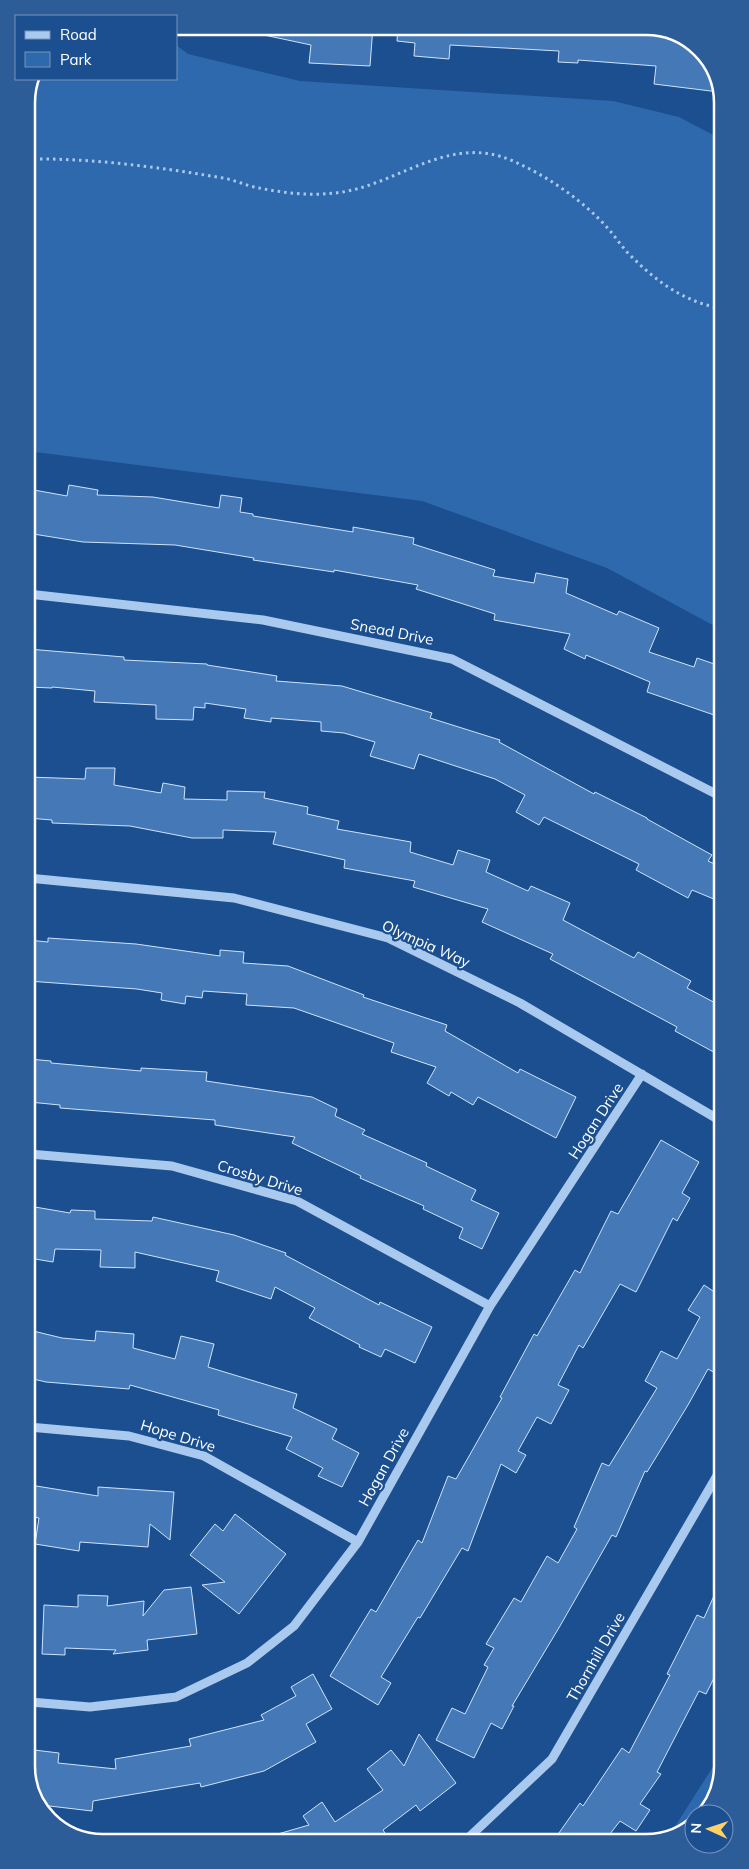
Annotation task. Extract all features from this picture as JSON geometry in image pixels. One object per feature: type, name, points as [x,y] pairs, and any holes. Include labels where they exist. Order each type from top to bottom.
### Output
[{"type":"street","name":"Snead Drive","points":[[35,595],[263,620],[452,658],[714,793]]},
{"type":"street","name":"Olympia Way","points":[[35,879],[234,898],[388,938],[520,1003],[714,1117]]},
{"type":"street","name":"Hogan Drive","points":[[35,1702],[90,1708],[176,1697],[247,1663],[294,1626],[358,1542],[490,1306],[642,1074]]},
{"type":"street","name":"Crosby Drive","points":[[35,1155],[172,1166],[297,1201],[490,1306]]},
{"type":"street","name":"Hope Drive","points":[[35,1428],[129,1436],[204,1456],[358,1542]]},
{"type":"street","name":"Thornhill Drive","points":[[472,1834],[552,1759],[714,1481]]},
{"type":"path","points":[[35,160],[150,166],[230,179],[258,188],[312,195],[338,193],[368,185],[444,155],[492,154],[512,160],[572,195],[603,222],[627,252],[649,273],[674,291],[700,304],[714,307]]},
{"type":"green space","points":[[178,46],[188,54],[300,81],[613,101],[679,117],[714,135],[714,626],[607,568],[422,501],[35,452],[35,98],[39,80],[178,80]]},
{"type":"green space","points":[[714,1765],[713,1779],[703,1804],[689,1804]]},
{"type":"green space","points":[[684,1812],[684,1822],[674,1827]]},
{"type":"building","points":[[264,35],[372,35],[370,66],[309,63],[311,45]]},
{"type":"building","points":[[397,35],[659,36],[680,44],[694,55],[705,69],[713,91],[654,84],[656,66],[578,60],[578,63],[558,62],[559,51],[450,45],[449,59],[414,56],[415,43],[397,41]]},
{"type":"building","points":[[69,485],[98,490],[97,495],[153,497],[219,508],[221,495],[242,498],[240,512],[253,514],[253,516],[353,532],[353,527],[414,538],[413,544],[495,570],[493,576],[534,583],[536,573],[568,579],[566,593],[617,615],[619,611],[659,628],[649,652],[694,667],[697,658],[714,664],[714,715],[647,692],[650,682],[586,655],[585,659],[564,649],[570,634],[494,620],[495,614],[416,589],[418,585],[334,570],[334,572],[253,560],[254,558],[175,545],[83,542],[35,534],[35,490],[67,496]]},
{"type":"building","points":[[35,650],[124,657],[124,660],[207,664],[277,676],[276,681],[342,686],[432,713],[430,718],[500,740],[499,742],[594,794],[595,792],[647,818],[712,855],[708,861],[714,864],[714,899],[692,890],[688,898],[636,870],[639,864],[544,817],[539,825],[516,812],[525,795],[495,779],[419,754],[414,769],[370,756],[375,742],[344,733],[321,731],[321,722],[271,718],[271,722],[244,718],[246,709],[205,703],[205,708],[194,707],[193,720],[156,719],[156,705],[94,702],[95,691],[35,687]]},
{"type":"building","points":[[86,768],[115,768],[114,785],[161,793],[163,783],[185,787],[184,799],[227,800],[227,791],[265,792],[264,798],[308,807],[307,814],[339,821],[337,829],[411,842],[410,852],[453,865],[458,850],[490,860],[486,872],[528,891],[531,886],[570,903],[563,920],[634,958],[638,952],[691,981],[687,988],[714,1002],[714,1052],[675,1031],[677,1027],[550,959],[553,954],[482,922],[488,909],[413,887],[415,881],[344,868],[345,860],[273,844],[276,832],[223,830],[223,838],[192,838],[130,826],[52,823],[52,820],[35,819],[35,777],[85,779]]},
{"type":"building","points":[[48,938],[136,944],[220,956],[220,950],[244,952],[243,963],[288,966],[364,995],[363,997],[447,1025],[445,1031],[518,1073],[520,1069],[576,1097],[556,1138],[478,1097],[473,1105],[451,1092],[449,1096],[427,1083],[436,1067],[391,1052],[394,1043],[294,1008],[246,1005],[247,994],[203,991],[202,998],[186,996],[185,1004],[161,1000],[162,993],[137,989],[35,982],[35,941],[48,942]]},
{"type":"building","points":[[35,1060],[51,1061],[51,1063],[141,1071],[141,1068],[207,1072],[206,1081],[312,1097],[337,1109],[335,1116],[365,1130],[362,1134],[427,1163],[426,1166],[476,1190],[471,1200],[499,1213],[482,1249],[459,1238],[463,1228],[423,1209],[424,1206],[360,1178],[361,1176],[292,1143],[295,1137],[215,1125],[215,1120],[60,1108],[60,1105],[35,1103]]},
{"type":"building","points":[[661,1140],[699,1162],[682,1193],[690,1198],[677,1221],[673,1218],[636,1292],[620,1284],[583,1348],[579,1345],[558,1385],[569,1390],[551,1424],[537,1417],[518,1451],[526,1455],[516,1473],[501,1464],[468,1551],[462,1548],[420,1618],[418,1617],[381,1677],[391,1683],[378,1705],[330,1676],[371,1609],[376,1612],[418,1540],[422,1543],[448,1476],[456,1479],[502,1398],[500,1397],[534,1334],[537,1336],[575,1270],[580,1273],[611,1211],[618,1214]]},
{"type":"building","points":[[35,1207],[70,1213],[71,1210],[95,1211],[95,1219],[152,1221],[153,1217],[234,1235],[286,1253],[285,1255],[379,1305],[380,1302],[432,1327],[415,1363],[385,1349],[381,1357],[359,1347],[360,1345],[309,1318],[315,1308],[275,1287],[271,1299],[216,1281],[219,1271],[135,1252],[135,1268],[100,1267],[101,1250],[55,1249],[53,1262],[35,1259]]},
{"type":"building","points":[[704,1285],[714,1292],[714,1372],[708,1369],[647,1472],[645,1471],[616,1537],[612,1535],[512,1706],[514,1706],[502,1729],[491,1723],[474,1758],[436,1740],[452,1708],[465,1714],[488,1667],[484,1665],[494,1648],[486,1644],[514,1598],[521,1602],[547,1556],[558,1563],[577,1529],[574,1527],[602,1463],[609,1466],[657,1388],[645,1381],[661,1351],[677,1359],[700,1317],[688,1310]]},
{"type":"building","points":[[35,1331],[62,1338],[95,1341],[96,1331],[134,1334],[133,1348],[175,1359],[181,1336],[214,1344],[208,1367],[297,1394],[293,1408],[337,1429],[332,1439],[359,1453],[342,1487],[318,1476],[323,1468],[286,1449],[292,1437],[218,1415],[219,1410],[130,1385],[129,1389],[35,1379]]},
{"type":"building","points":[[35,1486],[98,1496],[98,1487],[174,1492],[170,1540],[150,1524],[148,1547],[80,1542],[79,1551],[35,1544],[39,1518],[35,1517]]},
{"type":"building","points":[[235,1514],[286,1554],[239,1614],[202,1585],[225,1582],[190,1555],[215,1524],[223,1531]]},
{"type":"building","points":[[191,1587],[197,1634],[147,1640],[148,1650],[113,1654],[116,1650],[65,1648],[65,1655],[42,1654],[44,1605],[78,1607],[78,1595],[108,1596],[107,1606],[144,1601],[143,1616],[164,1590]]},
{"type":"building","points":[[714,1596],[714,1678],[706,1694],[699,1691],[657,1772],[661,1774],[640,1804],[650,1810],[636,1831],[620,1821],[610,1834],[558,1834],[580,1803],[583,1806],[622,1748],[629,1753],[670,1675],[667,1674],[697,1615],[704,1618]]},
{"type":"building","points":[[313,1674],[332,1709],[306,1724],[316,1742],[264,1771],[201,1787],[200,1783],[93,1801],[92,1811],[48,1806],[42,1796],[36,1775],[35,1750],[59,1753],[58,1763],[116,1769],[115,1759],[191,1746],[189,1739],[264,1720],[261,1715],[296,1696],[291,1687]]},
{"type":"building","points":[[419,1734],[456,1783],[420,1811],[416,1805],[383,1830],[386,1834],[278,1834],[309,1825],[303,1816],[322,1802],[335,1822],[383,1790],[367,1769],[391,1750],[404,1766]]}]
